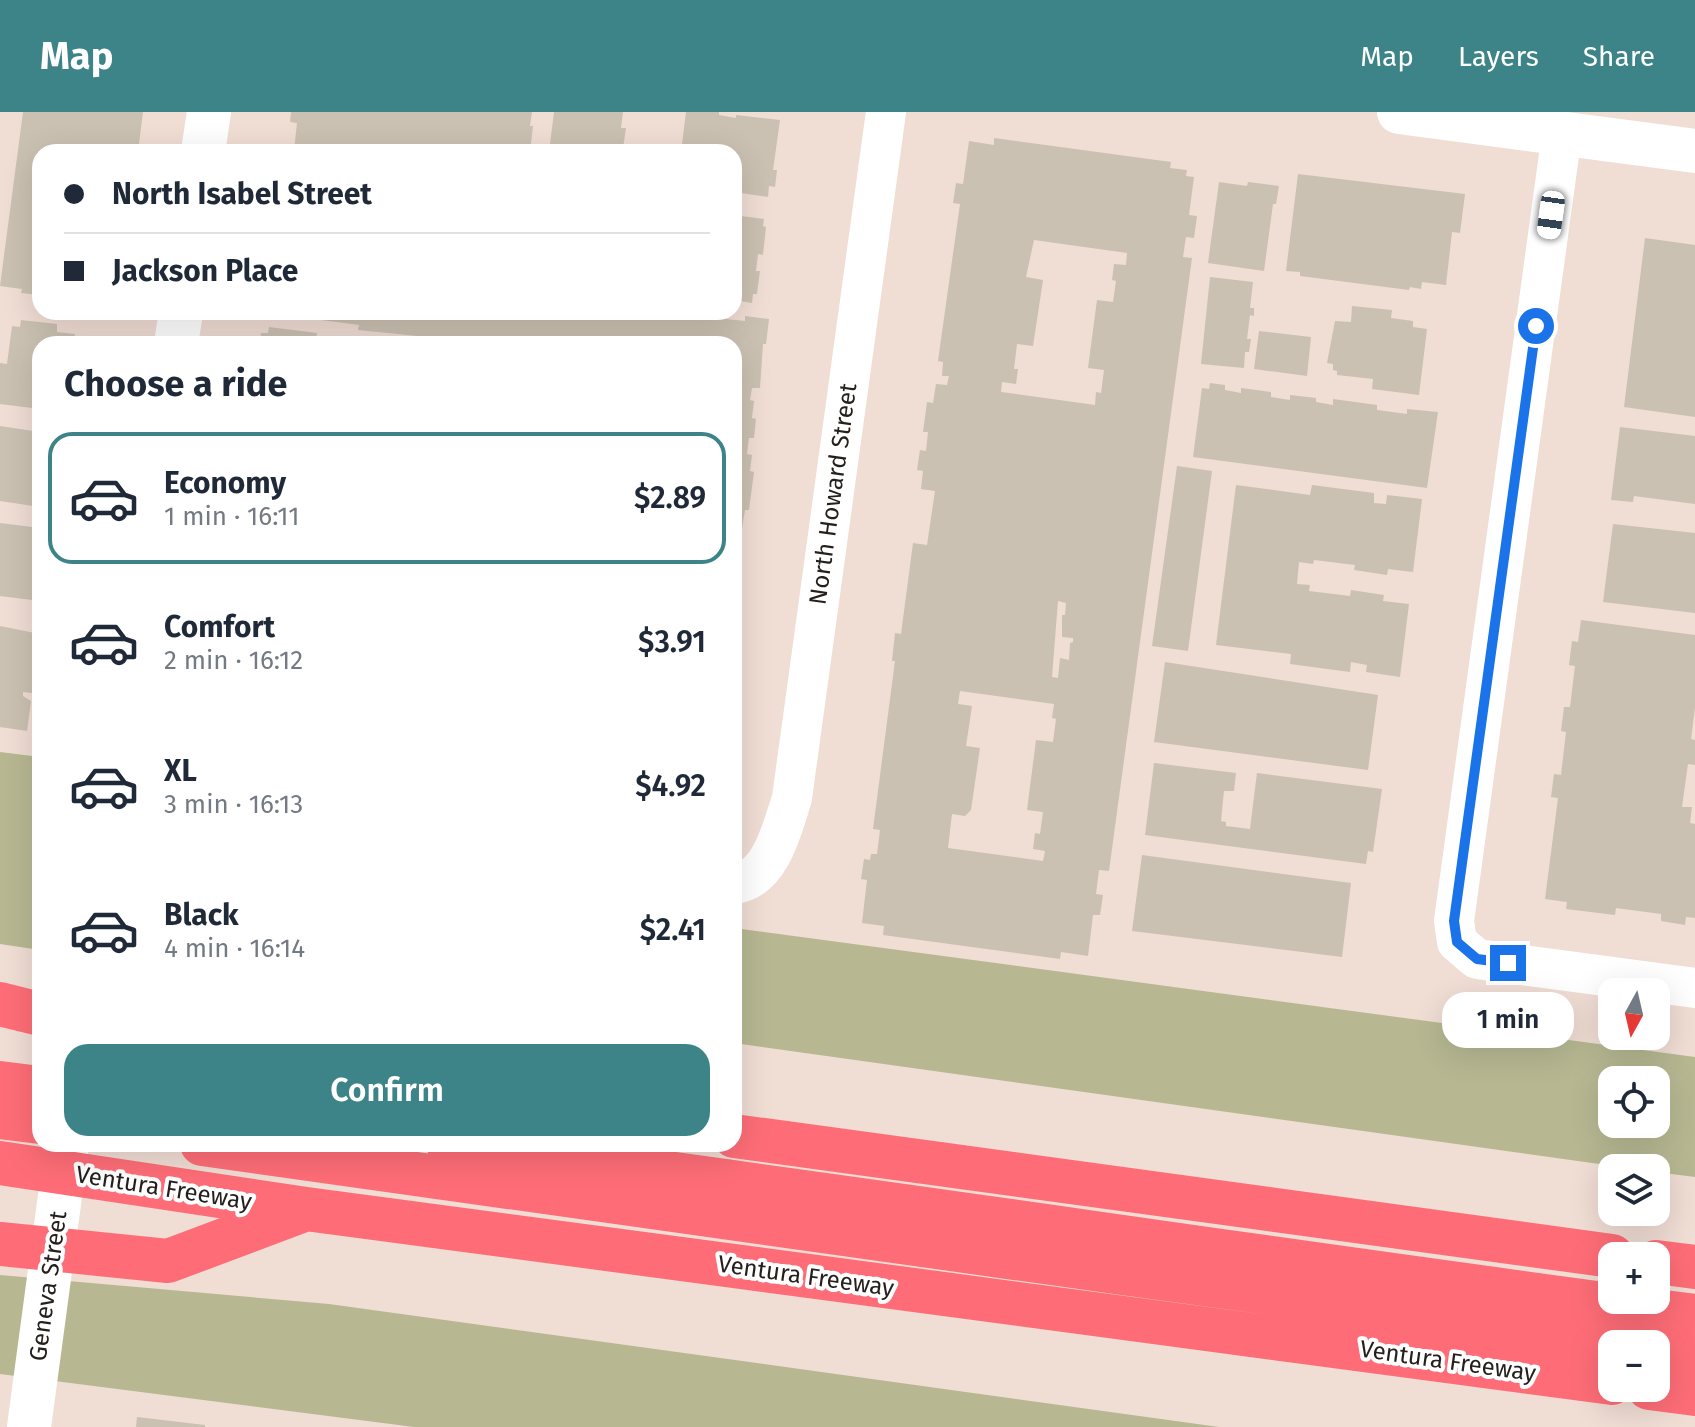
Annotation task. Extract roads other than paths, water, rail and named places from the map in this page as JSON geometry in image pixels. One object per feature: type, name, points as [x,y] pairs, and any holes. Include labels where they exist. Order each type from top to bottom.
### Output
[{"type":"highway","points":[[0,1004],[32,1012]]},
{"type":"highway","points":[[0,1035],[32,1040]]},
{"type":"highway","points":[[0,1083],[32,1087]]},
{"type":"highway","points":[[0,1117],[32,1121]]},
{"type":"highway","points":[[742,1137],[1598,1254]]},
{"type":"highway","points":[[259,1152],[1598,1337]]},
{"type":"highway","points":[[510,1152],[728,1180],[1365,1273],[1695,1316]]},
{"type":"highway","name":"Ventura Freeway","points":[[0,1163],[306,1209],[1598,1381]]},
{"type":"highway","points":[[0,1244],[168,1261],[306,1209]]},
{"type":"highway","points":[[1670,1264],[1695,1267]]},
{"type":"highway","points":[[1670,1347],[1695,1350]]},
{"type":"highway","points":[[1670,1391],[1695,1394]]},
{"type":"street","points":[[204,144],[209,112]]},
{"type":"street","name":"North Howard Street","points":[[747,877],[778,842],[792,798],[886,112]]},
{"type":"street","points":[[1427,114],[1695,151]]},
{"type":"street","points":[[1562,133],[1454,921],[1457,942],[1477,959],[1695,988]]},
{"type":"street","name":"Geneva Street","points":[[29,1427],[66,1152]]}]
